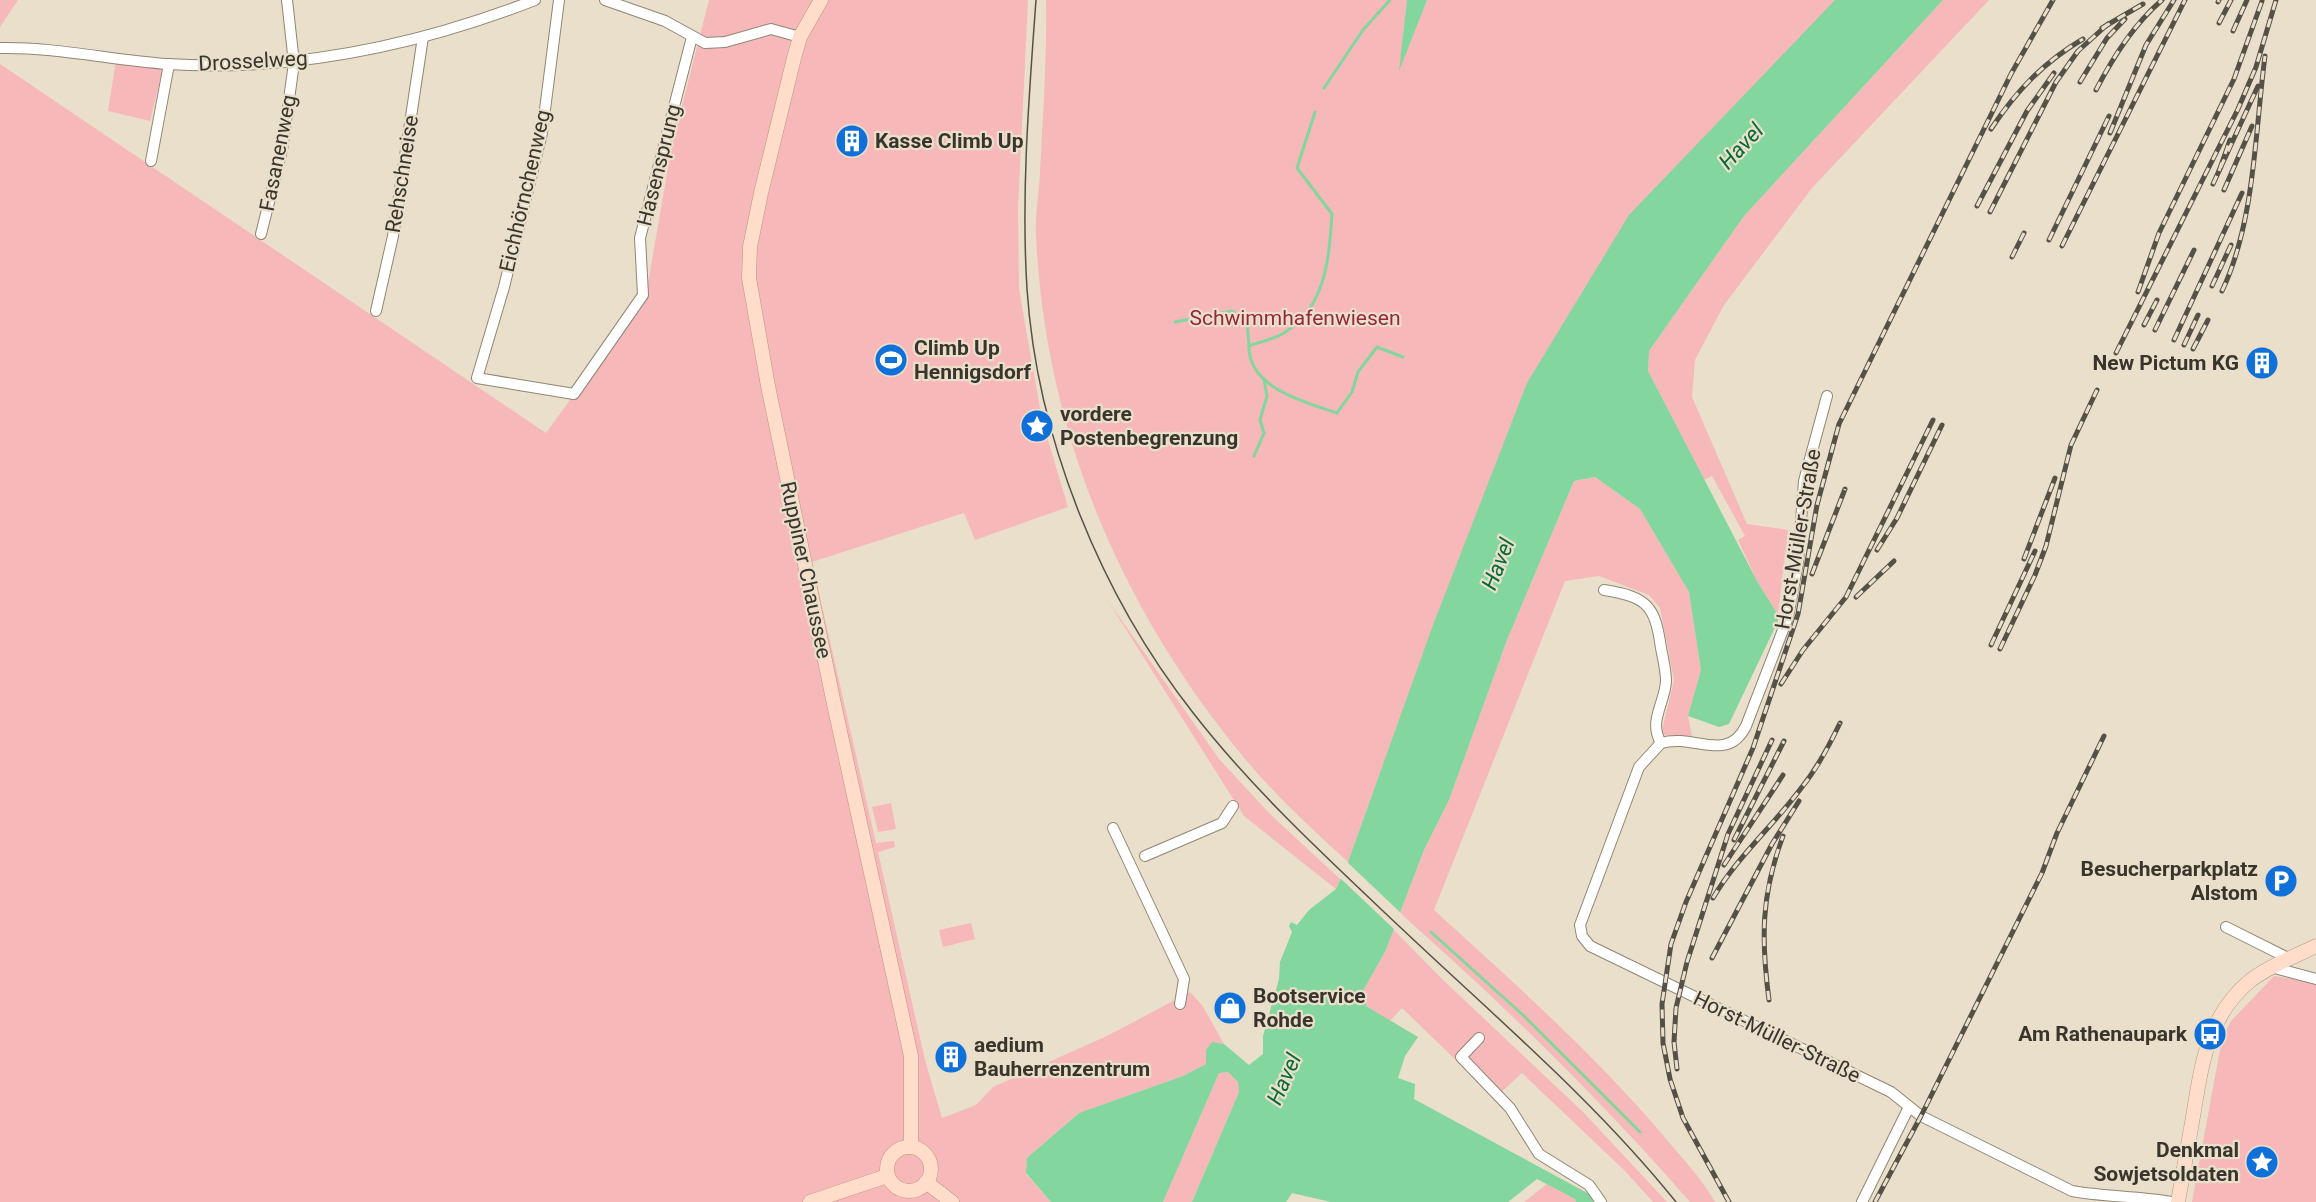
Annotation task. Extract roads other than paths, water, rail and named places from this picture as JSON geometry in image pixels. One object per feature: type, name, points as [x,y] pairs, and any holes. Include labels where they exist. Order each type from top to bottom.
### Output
[{"type":"main road","name":"Ruppiner Chaussee","points":[[821,0],[800,37],[761,193],[750,247],[749,278],[768,386],[911,1056],[911,1146]]},
{"type":"main road","points":[[2178,1202],[2205,1048],[2221,1014],[2238,993],[2271,967],[2316,946]]},
{"type":"main road","points":[[911,1146],[922,1151],[930,1161],[931,1172],[926,1182],[913,1191],[905,1191],[891,1183],[886,1168],[891,1155],[897,1149],[911,1146]]},
{"type":"main road","points":[[810,1202],[888,1176]]},
{"type":"main road","points":[[926,1182],[952,1202]]},
{"type":"street","name":"Fasanenweg","points":[[261,234],[282,150],[294,63],[287,0]]},
{"type":"street","name":"Drosselweg","points":[[0,48],[169,64],[294,63],[423,37],[485,19],[535,0]]},
{"type":"street","name":"Eichhörnchenweg","points":[[559,0],[542,133],[504,287],[477,378],[574,394],[644,295]]},
{"type":"street","points":[[605,0],[665,21],[705,44],[714,44],[771,29],[800,37]]},
{"type":"street","name":"Rehschneise","points":[[376,311],[393,237],[423,37]]},
{"type":"street","name":"Hasensprung","points":[[644,295],[640,238],[692,37]]},
{"type":"street","points":[[151,160],[169,64]]},
{"type":"street","name":"Horst-Müller-Straße","points":[[1827,396],[1804,481],[1798,562],[1788,617],[1746,726],[1736,740],[1720,746],[1687,740],[1661,743],[1639,767],[1580,925],[1582,936],[1590,946],[1891,1092],[1909,1107],[2072,1191],[2092,1195],[2137,1196],[2171,1202]]},
{"type":"street","points":[[1604,590],[1620,593],[1646,603],[1657,621],[1666,681],[1654,726],[1661,743]]},
{"type":"street","points":[[1145,856],[1222,823],[1233,806]]},
{"type":"street","points":[[1113,828],[1184,980],[1180,1004]]},
{"type":"street","points":[[2226,927],[2288,958]]},
{"type":"street","points":[[2271,967],[2316,979]]},
{"type":"street","points":[[1479,1038],[1461,1057],[1510,1108],[1539,1154],[1589,1185],[1601,1202]]},
{"type":"street","points":[[1862,1202],[1909,1107]]},
{"type":"water","points":[[1407,0],[1427,0],[1399,71]]},
{"type":"water","name":"Havel","points":[[1835,0],[1943,0],[1744,216],[1649,351],[1648,371],[1757,581],[1778,615],[1778,621],[1729,724],[1719,727],[1688,716],[1701,670],[1689,592],[1640,509],[1595,477],[1574,481],[1507,640],[1449,800],[1424,850],[1385,952],[1364,989],[1366,1006],[1418,1037],[1405,1056],[1398,1078],[1415,1084],[1414,1099],[1591,1195],[1593,1202],[1576,1202],[1575,1199],[1537,1179],[1508,1202],[1331,1202],[1292,1193],[1286,1202],[1192,1202],[1239,1092],[1238,1082],[1228,1072],[1219,1073],[1163,1202],[1051,1202],[1026,1173],[1027,1158],[1079,1113],[1183,1076],[1206,1064],[1206,1050],[1212,1042],[1224,1044],[1249,1065],[1263,1054],[1263,1036],[1279,979],[1280,962],[1292,932],[1289,926],[1291,922],[1297,925],[1309,910],[1336,889],[1348,862],[1433,625],[1527,383],[1629,215]]},
{"type":"waterway","points":[[1324,88],[1363,30],[1390,0]]},
{"type":"waterway","points":[[1315,112],[1297,168],[1332,214],[1327,265],[1323,281],[1309,310],[1298,322],[1280,335],[1249,346],[1251,360],[1258,373],[1268,383],[1295,398],[1337,413],[1352,392],[1358,372],[1377,347],[1403,357]]},
{"type":"waterway","points":[[1175,322],[1232,311],[1247,322],[1249,345]]},
{"type":"waterway","points":[[1254,456],[1264,433],[1260,420],[1267,396],[1264,379]]},
{"type":"waterway","points":[[1431,932],[1524,1016],[1640,1132]]},
{"type":"tram line","points":[[1036,0],[1025,217],[1027,289],[1033,345],[1044,402],[1079,514],[1130,619],[1194,714],[1267,798],[1346,876],[1578,1094],[1645,1165],[1676,1202]]},
{"type":"railway","points":[[1729,1202],[1683,1118],[1670,1079],[1663,1043],[1662,1004],[1671,944],[1686,902],[1753,748],[1798,614],[1817,505],[1839,424],[2011,74],[2053,0]]},
{"type":"railway","points":[[2096,90],[2125,42],[2162,0]]},
{"type":"railway","points":[[2110,133],[2146,45],[2174,0]]},
{"type":"railway","points":[[2062,246],[2185,0]]},
{"type":"railway","points":[[2219,23],[2231,0]]},
{"type":"railway","points":[[2233,31],[2247,0]]},
{"type":"railway","points":[[2116,353],[2238,109],[2256,67],[2276,0]]},
{"type":"railway","points":[[2138,292],[2159,233],[2234,79],[2262,1]]},
{"type":"railway","points":[[2102,28],[2143,4]]},
{"type":"railway","points":[[2080,82],[2107,38],[2125,19]]},
{"type":"railway","points":[[1990,212],[2056,82],[2078,51],[2108,24]]},
{"type":"railway","points":[[1991,129],[2032,78],[2056,57],[2083,39]]},
{"type":"railway","points":[[2222,291],[2233,264],[2247,206],[2265,56]]},
{"type":"railway","points":[[1977,206],[2027,111],[2054,73]]},
{"type":"railway","points":[[2213,184],[2258,86]]},
{"type":"railway","points":[[2049,240],[2109,116]]},
{"type":"railway","points":[[2224,190],[2252,126]]},
{"type":"railway","points":[[2219,171],[2230,140]]},
{"type":"railway","points":[[2174,340],[2242,193]]},
{"type":"railway","points":[[2012,257],[2024,233]]},
{"type":"railway","points":[[2212,286],[2231,245]]},
{"type":"railway","points":[[2155,330],[2194,250]]},
{"type":"railway","points":[[2144,325],[2157,300]]},
{"type":"railway","points":[[2184,345],[2198,315]]},
{"type":"railway","points":[[2193,349],[2208,320]]},
{"type":"railway","points":[[2000,649],[2046,546],[2071,445],[2097,390]]},
{"type":"railway","points":[[1781,684],[1803,650],[1846,597],[1933,420]]},
{"type":"railway","points":[[1877,550],[1897,518],[1942,425]]},
{"type":"railway","points":[[2024,559],[2055,478]]},
{"type":"railway","points":[[1812,574],[1845,489]]},
{"type":"railway","points":[[1991,645],[2035,551]]},
{"type":"railway","points":[[1856,597],[1894,561]]},
{"type":"railway","points":[[1713,898],[1744,855],[1808,779],[1840,723]]},
{"type":"railway","points":[[1875,1202],[1921,1116],[2042,873],[2057,833],[2104,736]]},
{"type":"railway","points":[[1677,1069],[1674,1042],[1676,1008],[1687,962],[1728,834],[1772,740]]},
{"type":"railway","points":[[1734,840],[1784,741]]},
{"type":"railway","points":[[1724,865],[1783,775]]},
{"type":"railway","points":[[1712,958],[1772,844],[1799,801]]},
{"type":"railway","points":[[1769,1000],[1764,937],[1765,917],[1770,878],[1783,836]]},
{"type":"place","name":"Kasse Climb Up","points":[[852,141]]},
{"type":"place","name":"Climb Up Hennigsdorf","points":[[891,360]]},
{"type":"place","name":"New Pictum KG","points":[[2262,363]]},
{"type":"place","name":"vordere Postenbegrenzung","points":[[1037,426]]},
{"type":"place","name":"Besucherparkplatz Alstom","points":[[2281,881]]},
{"type":"place","name":"Bootservice Rohde","points":[[1230,1008]]},
{"type":"place","name":"Am Rathenaupark","points":[[2210,1034]]},
{"type":"place","name":"aedium Bauherrenzentrum","points":[[951,1057]]},
{"type":"place","name":"Denkmal Sowjetsoldaten","points":[[2262,1162]]},
{"type":"park label","name":"Schwimmhafenwiesen","points":[[1295,318]]}]
